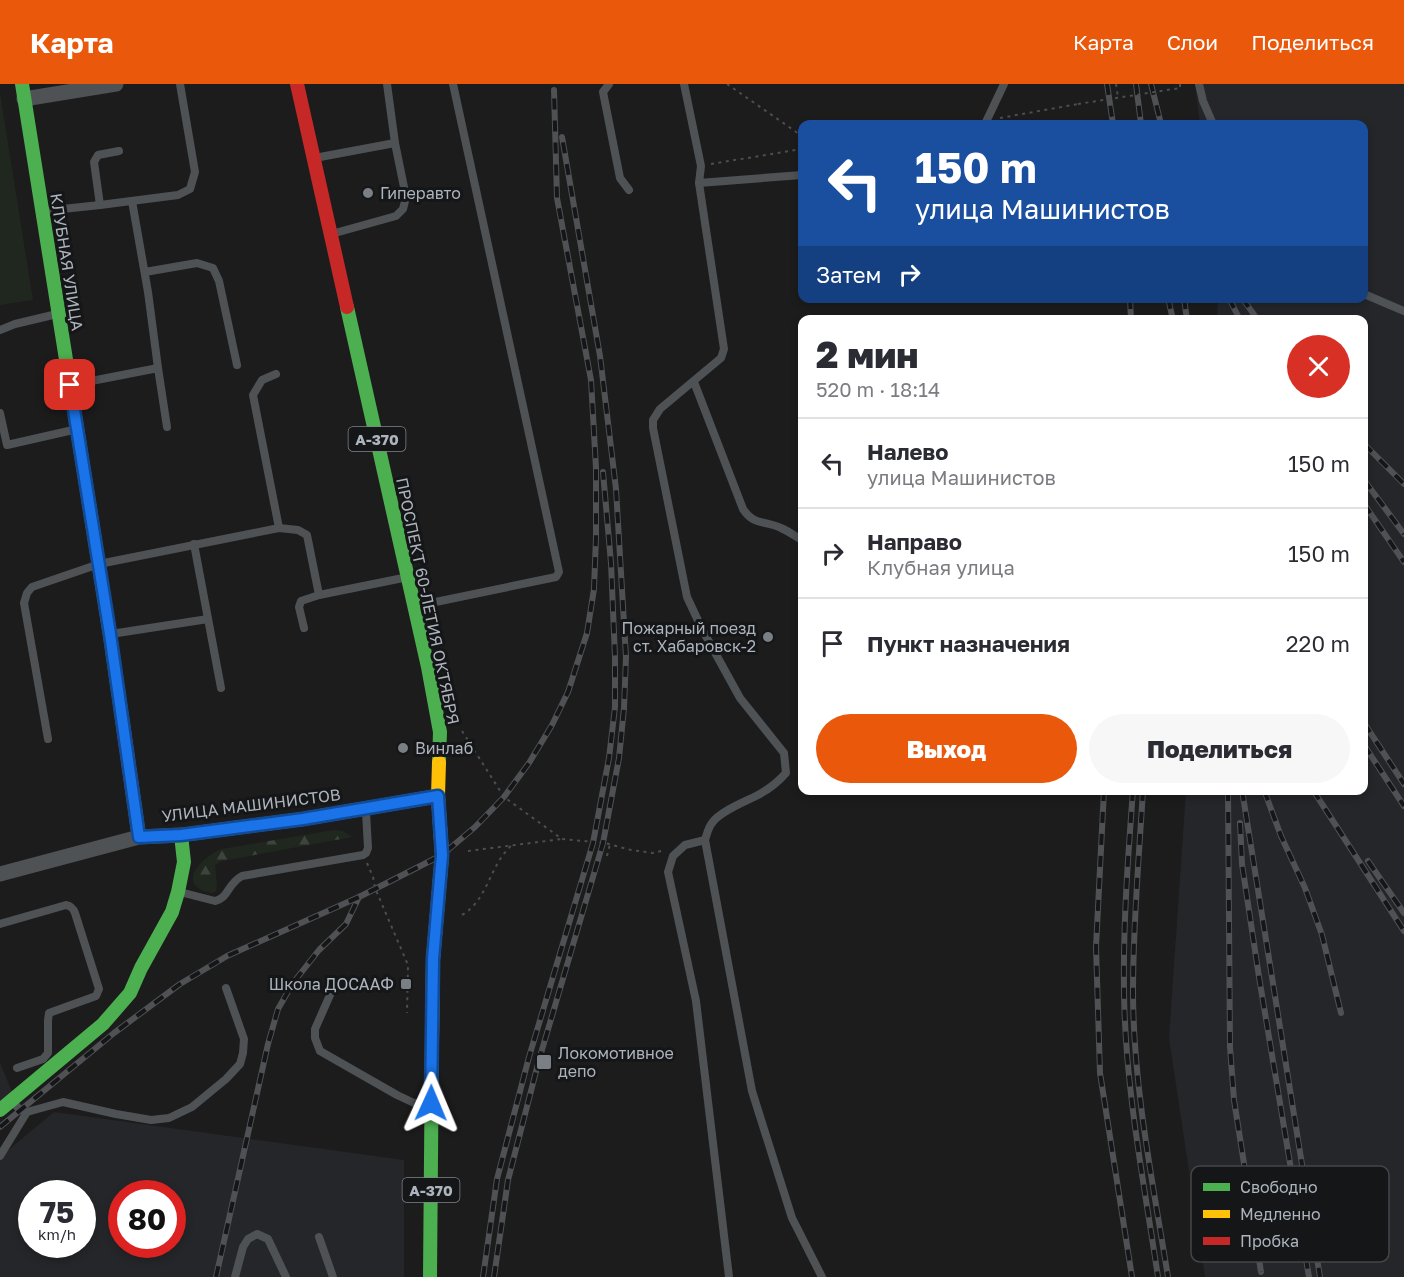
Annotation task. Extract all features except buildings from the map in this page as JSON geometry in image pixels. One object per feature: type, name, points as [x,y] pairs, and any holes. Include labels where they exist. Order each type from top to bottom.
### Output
[{"type":"main road","name":"ПРОСПЕКТ 60-ЛЕТИЯ ОКТЯБРЯ","points":[[297,84],[428,667],[440,732],[438,796],[442,855],[433,959],[430,1277]]},
{"type":"main road","name":"КЛУБНАЯ УЛИЦА","points":[[23,91],[110,634],[139,837]]},
{"type":"main road","name":"УЛИЦА МАШИНИСТОВ","points":[[181,835],[303,819],[438,796]]},
{"type":"main road","points":[[0,1110],[103,1024],[130,993],[172,912],[184,862],[181,835]]},
{"type":"street","points":[[23,91],[116,84]]},
{"type":"street","name":"УЛИЦА МАШИНИСТОВ","points":[[0,874],[139,837],[181,835]]},
{"type":"lane","points":[[42,212],[178,195],[190,189],[195,172],[180,84]]},
{"type":"lane","points":[[331,234],[396,216],[403,209],[406,197],[395,143],[387,84]]},
{"type":"lane","points":[[414,606],[556,576],[559,572],[453,84]]},
{"type":"lane","points":[[609,84],[603,92],[620,178],[629,190]]},
{"type":"lane","points":[[684,84],[701,166],[699,183],[724,349],[721,358],[660,409],[653,420],[653,428],[687,597],[740,698],[784,753],[786,773],[778,782],[720,815],[713,821],[705,840],[752,1091],[792,1218],[822,1277]]},
{"type":"lane","points":[[988,120],[1004,84]]},
{"type":"lane","points":[[1199,84],[1211,120]]},
{"type":"lane","points":[[314,158],[395,143]]},
{"type":"lane","points":[[100,205],[94,162],[98,155],[119,151]]},
{"type":"lane","points":[[699,183],[798,175]]},
{"type":"lane","points":[[132,201],[145,272],[167,428]]},
{"type":"lane","points":[[145,272],[197,263],[213,268],[219,281],[237,365]]},
{"type":"lane","points":[[1368,296],[1401,308]]},
{"type":"lane","points":[[0,330],[58,314]]},
{"type":"lane","points":[[70,385],[158,368]]},
{"type":"lane","points":[[276,374],[262,380],[253,395],[279,528]]},
{"type":"lane","points":[[694,382],[743,509],[754,520],[781,528],[798,538]]},
{"type":"lane","points":[[0,413],[3,447],[77,429]]},
{"type":"lane","points":[[48,739],[24,603],[32,586],[99,564],[279,528],[298,530],[307,535],[319,595]]},
{"type":"lane","points":[[194,544],[221,688]]},
{"type":"lane","points":[[304,628],[299,607],[301,601],[319,595],[408,577]]},
{"type":"lane","points":[[110,634],[208,619]]},
{"type":"lane","points":[[178,892],[215,901],[220,900],[232,883],[242,876],[363,855],[368,848],[366,808]]},
{"type":"lane","points":[[705,840],[685,845],[672,856],[668,872],[696,1001],[729,1277]]},
{"type":"lane","points":[[0,924],[66,905],[70,906],[74,909],[99,989],[96,996],[49,1013],[48,1053],[43,1059],[17,1068]]},
{"type":"lane","points":[[334,986],[315,1029],[315,1038],[320,1051],[397,1095],[414,1102],[431,1103]]},
{"type":"lane","points":[[11,1100],[20,1110],[27,1112],[63,1102],[151,1120],[169,1118],[192,1107],[226,1079],[240,1064],[244,1040],[226,988]]},
{"type":"lane","points":[[0,1156],[27,1112]]},
{"type":"lane","points":[[236,1277],[243,1247],[248,1239],[257,1234],[268,1239],[286,1277]]},
{"type":"lane","points":[[319,1237],[333,1277]]},
{"type":"path","points":[[727,84],[798,133]]},
{"type":"path","points":[[1116,84],[1118,98]]},
{"type":"path","points":[[997,120],[1078,104],[1180,88],[1180,84]]},
{"type":"path","points":[[701,166],[798,150]]},
{"type":"path","points":[[440,732],[461,730],[504,797],[562,840]]},
{"type":"path","points":[[468,851],[562,840],[610,844],[653,853],[685,845]]},
{"type":"path","points":[[607,856],[610,844]]},
{"type":"path","points":[[462,915],[475,906],[504,852],[512,845]]},
{"type":"path","points":[[363,855],[370,867],[375,888],[408,965],[407,1013]]},
{"type":"shaded area","points":[[1195,84],[1404,84],[1404,1277],[1205,1277],[1203,1262],[1389,1262],[1389,1166],[1191,1166],[1191,1184],[1169,1038],[1186,795],[1368,795],[1368,315],[1217,315],[1218,303],[1368,303],[1368,120],[1200,120]]},
{"type":"shaded area","points":[[0,1063],[13,1094],[0,1104]]},
{"type":"shaded area","points":[[54,1112],[404,1160],[404,1277],[0,1277],[0,1157]]},
{"type":"green space","points":[[0,93],[33,300],[0,305]]},
{"type":"green space","points":[[334,830],[343,831],[352,837],[222,861],[215,865],[216,891],[212,893],[195,884],[193,878],[195,871],[206,858],[222,849]]},
{"type":"railway","points":[[1107,84],[1112,120]]},
{"type":"railway","points":[[1136,84],[1140,120]]},
{"type":"railway","points":[[1151,84],[1160,120]]},
{"type":"railway","points":[[0,1127],[114,1033],[180,984],[227,956],[359,897],[442,855],[475,827],[504,797],[529,763],[552,725],[568,692],[587,633],[594,589],[596,537],[596,468],[591,380],[557,198],[554,90]]},
{"type":"railway","points":[[494,1277],[508,1180],[539,1060],[603,843],[619,758],[624,708],[626,657],[616,489],[600,356],[562,137]]},
{"type":"railway","points":[[1130,303],[1131,315]]},
{"type":"railway","points":[[1169,303],[1172,315]]},
{"type":"railway","points":[[1185,303],[1186,315]]},
{"type":"railway","points":[[1232,303],[1238,315]]},
{"type":"railway","points":[[1246,303],[1254,315]]},
{"type":"railway","points":[[1368,448],[1404,484]]},
{"type":"railway","points":[[483,1277],[497,1179],[529,1057],[593,843],[609,758],[615,707],[615,657],[611,563],[603,472]]},
{"type":"railway","points":[[1368,485],[1404,534]]},
{"type":"railway","points":[[1368,510],[1404,562]]},
{"type":"railway","points":[[1368,729],[1404,784]]},
{"type":"railway","points":[[1368,751],[1404,806]]},
{"type":"railway","points":[[1104,795],[1096,947],[1100,1073],[1132,1277]]},
{"type":"railway","points":[[1133,795],[1125,916],[1125,1027],[1136,1135],[1158,1277]]},
{"type":"railway","points":[[1143,795],[1134,941],[1134,1027],[1140,1099],[1168,1277]]},
{"type":"railway","points":[[1228,795],[1230,1047],[1234,1100],[1244,1166]]},
{"type":"railway","points":[[1243,795],[1302,1166]]},
{"type":"railway","points":[[1266,795],[1322,935],[1341,1013]]},
{"type":"railway","points":[[1316,795],[1404,931]]},
{"type":"railway","points":[[1240,823],[1242,864],[1290,1166]]},
{"type":"railway","points":[[1368,861],[1404,913]]},
{"type":"railway","points":[[216,1277],[268,1044],[278,1009],[293,983],[319,950],[346,924],[359,897]]},
{"type":"railway","points":[[1259,1262],[1261,1272]]},
{"type":"railway","points":[[1306,1262],[1309,1277]]},
{"type":"railway","points":[[1318,1262],[1320,1277]]},
{"type":"traffic: fast","points":[[22,84],[122,718]]},
{"type":"traffic: fast","points":[[347,307],[428,667],[440,732],[439,762]]},
{"type":"traffic: fast","points":[[0,1110],[103,1024],[130,993],[172,912],[184,862],[181,835],[303,819],[438,796]]},
{"type":"traffic: fast","points":[[430,1277],[432,1041]]},
{"type":"traffic: slow","points":[[122,718],[139,837]]},
{"type":"traffic: slow","points":[[432,1041],[433,959],[442,855],[438,796],[439,762]]},
{"type":"traffic: jam","points":[[297,84],[347,307]]},
{"type":"place","name":"Гиперавто","points":[[368,193]]},
{"type":"place","name":"Пожарный поезд ст. Хабаровск-2","points":[[768,637]]},
{"type":"place","name":"Винлаб","points":[[403,748]]},
{"type":"place","name":"Школа ДОСААФ","points":[[406,984]]},
{"type":"place","name":"Локомотивное депо","points":[[544,1062]]},
{"type":"route","points":[[70,385],[110,634],[139,837],[181,835],[303,819],[438,796],[442,855],[433,959],[431,1103]]}]
